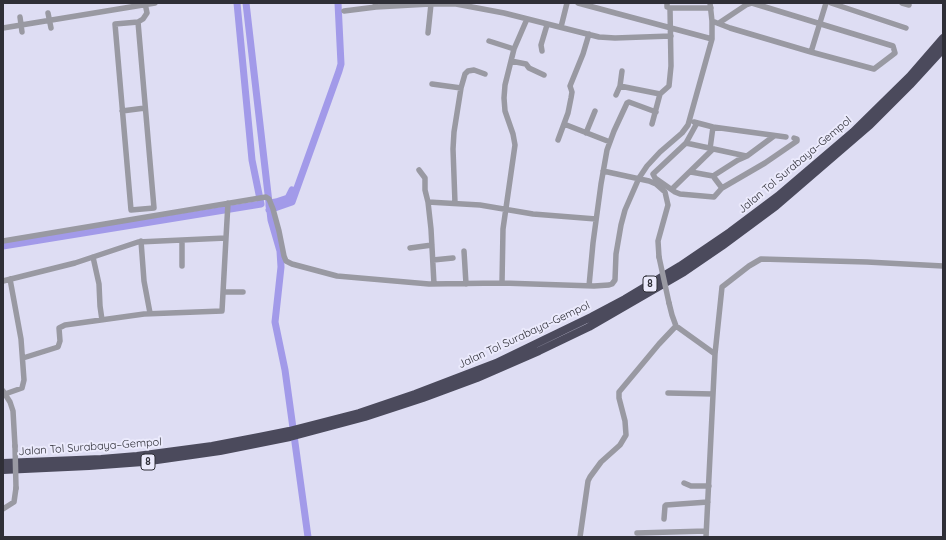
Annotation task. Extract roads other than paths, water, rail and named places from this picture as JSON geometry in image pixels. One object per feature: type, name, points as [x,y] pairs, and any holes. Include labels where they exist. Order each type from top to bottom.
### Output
[{"type":"highway","name":"Jalan Tol Surabaya–Gempol","points":[[3,463],[102,459],[165,453],[293,433],[422,392],[496,363],[591,317],[680,266],[736,228],[817,164],[886,100],[943,38]]},
{"type":"highway","name":"Jalan Tol Surabaya–Gempol","points":[[3,470],[143,462],[220,451],[365,417],[477,378],[539,351],[589,327],[684,272],[776,206],[870,125],[943,49]]},
{"type":"street","points":[[3,28],[155,3]]},
{"type":"street","points":[[561,27],[567,3]]},
{"type":"street","points":[[578,3],[712,39]]},
{"type":"street","points":[[749,3],[893,46],[895,53],[874,69],[730,28],[716,22],[749,3]]},
{"type":"street","points":[[811,52],[826,3]]},
{"type":"street","points":[[831,3],[906,28]]},
{"type":"street","points":[[902,3],[909,5]]},
{"type":"street","points":[[138,22],[154,208],[131,210],[115,24],[138,22],[143,19],[147,13],[145,4]]},
{"type":"street","points":[[428,33],[431,4]]},
{"type":"street","points":[[344,11],[375,5],[447,4],[477,7],[599,37],[615,38],[671,36]]},
{"type":"street","points":[[3,241],[228,207],[266,197],[268,198],[273,210],[286,261],[342,277],[434,284],[502,283],[590,286],[609,285],[614,282],[616,254],[625,210],[639,178],[647,166],[660,152],[682,133],[689,121],[716,22],[711,5],[668,6],[671,28],[669,86],[660,94],[652,124]]},
{"type":"street","points":[[48,13],[51,28]]},
{"type":"street","points":[[20,18],[22,32]]},
{"type":"street","points":[[502,283],[502,237],[515,145],[504,104],[505,85],[514,49],[527,19]]},
{"type":"street","points":[[542,51],[540,45],[547,25]]},
{"type":"street","points":[[558,140],[571,98],[572,92],[570,86],[583,54],[589,34]]},
{"type":"street","points":[[489,41],[514,49]]},
{"type":"street","points":[[511,61],[526,64],[529,68],[544,75]]},
{"type":"street","points":[[455,203],[453,157],[454,132],[461,88],[465,74],[468,71],[474,70],[485,74]]},
{"type":"street","points":[[616,95],[620,86],[622,71]]},
{"type":"street","points":[[432,84],[461,88]]},
{"type":"street","points":[[620,86],[660,94]]},
{"type":"street","points":[[590,286],[590,264],[596,219],[603,171],[610,142],[626,103],[629,102],[656,112]]},
{"type":"street","points":[[122,111],[145,108]]},
{"type":"street","points":[[586,132],[595,111]]},
{"type":"street","points":[[689,121],[714,127],[786,137]]},
{"type":"street","points":[[697,123],[686,143],[653,174],[655,178],[680,194],[714,197],[722,188],[765,163],[797,141],[797,139],[794,138]]},
{"type":"street","points":[[564,124],[610,142]]},
{"type":"street","points":[[672,189],[691,172],[711,149],[714,127]]},
{"type":"street","points":[[713,176],[747,156],[774,136]]},
{"type":"street","points":[[686,143],[747,156]]},
{"type":"street","points":[[420,170],[425,178],[425,190],[428,202],[434,284]]},
{"type":"street","points":[[603,171],[639,178],[656,184],[662,188],[667,197],[668,205],[658,241],[672,315],[676,326],[715,354]]},
{"type":"street","points":[[691,172],[713,176],[722,188]]},
{"type":"street","points":[[428,202],[455,203],[533,214],[596,219]]},
{"type":"street","points":[[23,358],[58,347],[60,341],[59,328],[62,326],[150,313],[222,311],[228,207]]},
{"type":"street","points":[[3,281],[93,257],[141,241],[226,238]]},
{"type":"street","points":[[182,240],[182,266]]},
{"type":"street","points":[[141,241],[144,281],[150,313]]},
{"type":"street","points":[[410,248],[432,245]]},
{"type":"street","points":[[464,251],[466,284]]},
{"type":"street","points":[[93,257],[99,284],[102,320]]},
{"type":"street","points":[[433,260],[453,258]]},
{"type":"street","points":[[638,534],[705,533],[708,502],[704,486],[708,394],[715,354],[723,285],[761,259],[943,266]]},
{"type":"street","points":[[3,509],[14,502],[16,488],[13,411],[4,392],[24,386],[23,358],[10,279]]},
{"type":"street","points":[[223,292],[243,292]]},
{"type":"street","points":[[580,537],[588,481],[601,462],[620,445],[626,435],[625,421],[619,398],[619,392],[676,326]]},
{"type":"street","points":[[668,394],[708,394]]},
{"type":"street","points":[[684,483],[688,486],[704,486]]},
{"type":"street","points":[[664,519],[664,508],[666,505],[708,502]]},
{"type":"waterway","points":[[3,246],[261,204],[252,160],[237,3]]},
{"type":"waterway","points":[[246,3],[271,220],[280,251],[281,267],[275,322],[285,370],[308,537]]},
{"type":"waterway","points":[[269,210],[292,202],[339,71],[341,64],[338,3]]},
{"type":"waterway","points":[[269,206],[269,203],[288,198],[292,190]]}]
